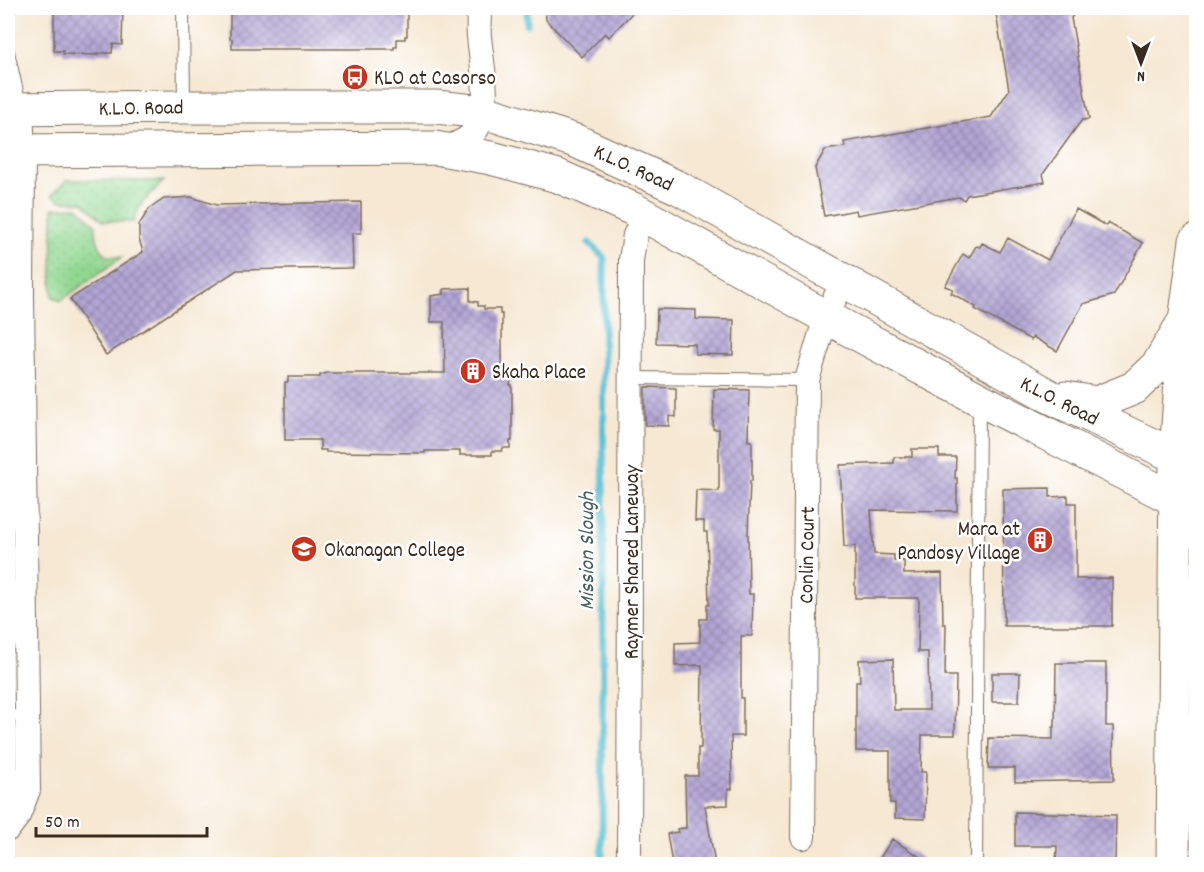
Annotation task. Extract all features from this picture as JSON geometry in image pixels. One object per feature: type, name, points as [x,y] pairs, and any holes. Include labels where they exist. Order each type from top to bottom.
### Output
[{"type":"main road","name":"K.L.O. Road","points":[[14,109],[184,107],[470,110],[576,141],[679,188],[1049,396],[1186,462]]},
{"type":"main road","name":"K.L.O. Road","points":[[15,151],[446,149],[558,176],[645,215],[826,317],[979,399],[1186,503]]},
{"type":"main road","points":[[1173,864],[1186,503],[1185,321],[1197,241]]},
{"type":"main road","points":[[1049,396],[1097,403],[1134,388],[1158,365],[1185,321]]},
{"type":"street","points":[[446,149],[464,141],[479,126],[470,110],[483,67],[479,8]]},
{"type":"street","points":[[8,829],[18,816],[28,790],[17,588],[16,520],[22,295],[14,109]]},
{"type":"street","name":"Raymer Shared Laneway","points":[[629,864],[631,260],[635,235],[645,215]]},
{"type":"street","name":"Conlin Court","points":[[803,837],[807,380],[826,317],[843,281]]},
{"type":"lane","points":[[183,8],[184,107]]},
{"type":"lane","points":[[8,52],[14,109]]},
{"type":"lane","points":[[631,378],[807,380]]},
{"type":"lane","points":[[976,864],[979,399]]},
{"type":"green space","points":[[67,180],[164,181],[142,204],[134,222],[103,221],[83,202],[61,201],[52,195]]},
{"type":"green space","points":[[78,207],[96,225],[98,242],[104,253],[107,256],[122,257],[60,301],[53,297],[52,289],[53,208]]},
{"type":"building","points":[[54,8],[123,8],[122,45],[113,44],[112,53],[97,53],[98,55],[63,54],[63,51],[54,51]]},
{"type":"building","points":[[230,8],[407,8],[407,36],[405,39],[397,39],[397,47],[394,49],[232,49]]},
{"type":"building","points":[[545,8],[637,8],[609,37],[605,33],[582,57],[546,20]]},
{"type":"building","points":[[995,8],[1078,8],[1071,18],[1089,119],[1082,120],[1043,174],[1045,182],[967,195],[964,200],[959,197],[857,215],[856,210],[824,216],[815,168],[825,150],[845,147],[844,142],[991,117],[1009,90]]},
{"type":"building","points":[[191,197],[216,205],[361,202],[361,233],[352,233],[353,268],[237,270],[106,355],[70,299],[143,252],[139,239],[139,225],[149,209],[164,199]]},
{"type":"building","points":[[1076,209],[1106,226],[1108,223],[1143,243],[1114,295],[1083,304],[1057,351],[1033,337],[1031,340],[975,309],[976,307],[951,293],[953,289],[945,286],[963,254],[969,258],[976,246],[980,247],[982,243],[1000,252],[1008,238],[1048,260]]},
{"type":"building","name":"Skaha Place","points":[[470,288],[470,301],[478,302],[478,306],[484,306],[484,309],[500,309],[500,314],[502,314],[502,379],[511,379],[510,385],[512,385],[510,448],[492,451],[492,455],[460,455],[460,451],[326,452],[326,450],[320,450],[320,440],[285,440],[285,382],[288,382],[288,377],[320,377],[327,373],[445,373],[444,322],[431,322],[431,296],[444,294],[444,289]]},
{"type":"building","points":[[657,309],[696,310],[696,319],[734,320],[733,355],[695,354],[695,344],[656,343]]},
{"type":"building","points":[[645,387],[676,388],[676,417],[669,416],[669,426],[645,425]]},
{"type":"building","points":[[714,389],[749,390],[748,441],[752,441],[752,481],[750,481],[748,533],[749,594],[753,594],[752,636],[741,636],[743,736],[731,736],[732,789],[728,789],[728,805],[705,806],[715,864],[672,864],[667,834],[686,828],[685,776],[698,776],[698,748],[701,748],[702,665],[675,666],[675,643],[700,642],[700,619],[707,619],[707,605],[709,605],[707,532],[704,532],[704,521],[695,521],[696,490],[719,491],[719,429],[713,429]]},
{"type":"building","points":[[912,449],[939,449],[939,457],[956,457],[955,478],[957,478],[957,511],[871,510],[874,554],[894,555],[894,561],[904,561],[904,574],[942,573],[943,624],[946,624],[945,676],[956,676],[955,735],[922,735],[921,772],[926,772],[925,819],[895,818],[895,803],[890,803],[890,751],[856,751],[856,681],[860,681],[859,660],[893,659],[894,710],[929,710],[928,652],[918,652],[919,598],[855,598],[855,546],[844,547],[840,465],[894,463],[894,457],[912,457]]},
{"type":"building","name":"Mara at Pandosy Village","points":[[1050,488],[1050,497],[1068,496],[1068,503],[1076,503],[1076,579],[1112,578],[1112,626],[1004,626],[1003,489]]},
{"type":"building","points":[[1056,663],[1106,663],[1106,726],[1113,726],[1114,780],[1015,782],[1015,768],[988,768],[989,738],[1053,739]]},
{"type":"building","points":[[992,673],[1020,673],[1019,702],[992,702]]},
{"type":"building","points":[[1015,812],[1116,815],[1115,864],[1056,864],[1057,846],[1015,846]]},
{"type":"building","points":[[892,839],[931,864],[876,864]]},
{"type":"waterway","name":"Mission Slough","points":[[527,8],[527,24]]},
{"type":"waterway","name":"Mission Slough","points":[[589,243],[604,258],[602,864]]},
{"type":"place","name":"KLO at Casorso","points":[[355,77]]},
{"type":"place","name":"Skaha Place","points":[[473,371]]},
{"type":"place","name":"Mara at Pandosy Village","points":[[1040,540]]},
{"type":"place","name":"Okanagan College","points":[[304,549]]}]
